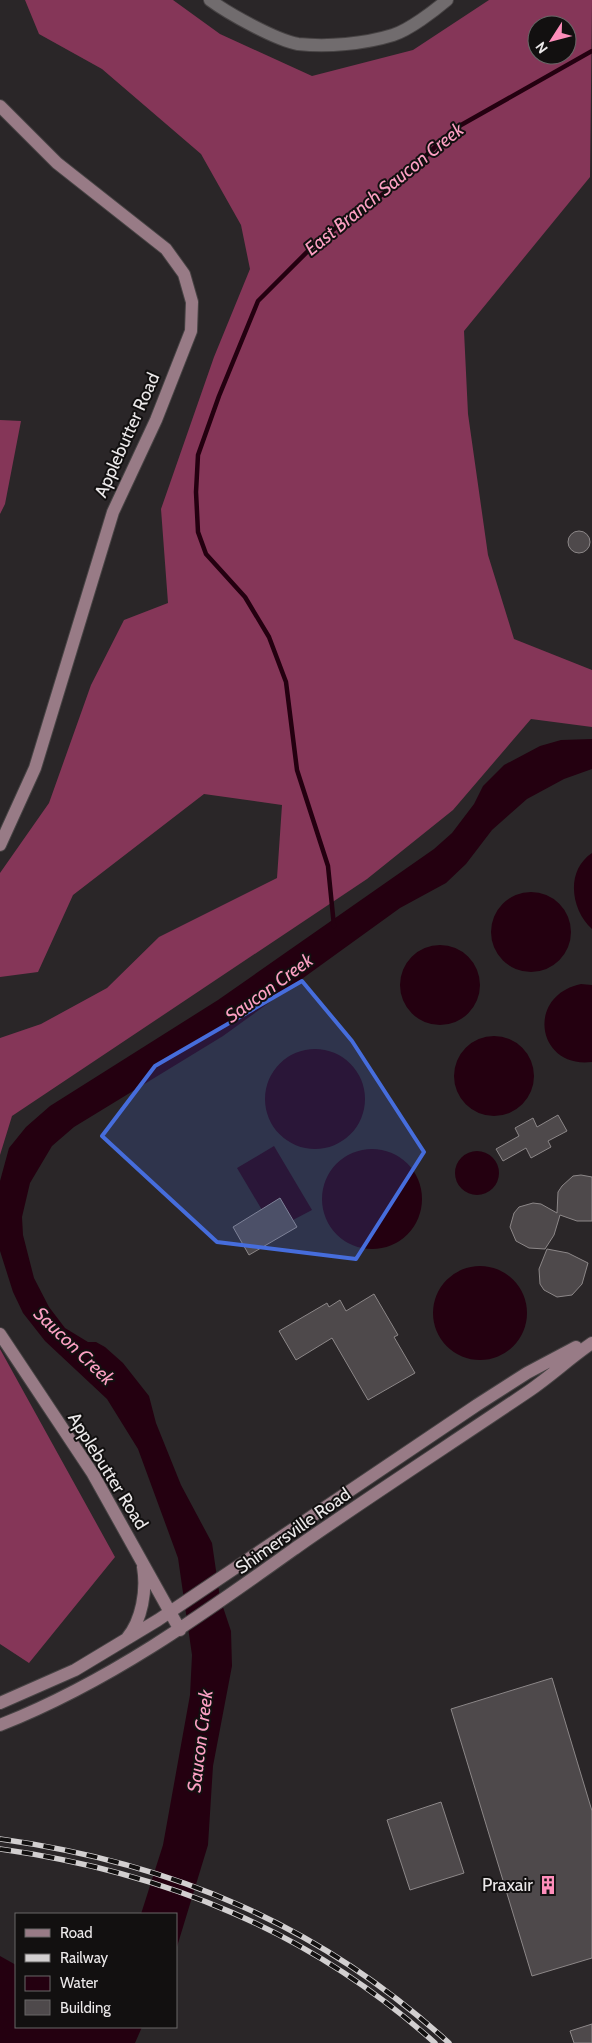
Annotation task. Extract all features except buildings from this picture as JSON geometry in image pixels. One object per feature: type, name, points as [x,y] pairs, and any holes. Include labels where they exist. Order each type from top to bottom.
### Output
[{"type":"street","points":[[210,0],[250,24],[297,44],[339,45],[394,35],[438,8],[447,0]]},
{"type":"street","name":"Applebutter Road","points":[[0,106],[57,163],[166,249],[184,274],[192,302],[190,331],[156,420],[113,512],[35,768],[1,842]]},
{"type":"street","name":"Applebutter Road","points":[[0,1334],[93,1474],[156,1589],[164,1617],[180,1630]]},
{"type":"street","name":"Shimersville Road","points":[[0,1704],[74,1670],[164,1617],[275,1540],[495,1393],[533,1370],[592,1341]]},
{"type":"street","name":"Shimersville Road","points":[[0,1726],[88,1686],[180,1630],[530,1390],[592,1341]]},
{"type":"street","points":[[124,1640],[135,1624],[143,1596],[144,1575],[141,1560]]},
{"type":"highlighted area","points":[[302,981],[352,1041],[424,1152],[356,1259],[217,1242],[102,1136],[155,1066]]},
{"type":"shaded area","points":[[25,0],[173,0],[220,34],[312,76],[413,50],[489,0],[592,0],[590,177],[464,331],[468,414],[488,555],[514,639],[592,670],[592,727],[531,719],[453,810],[367,879],[12,1116],[0,1155],[0,1038],[41,1024],[107,988],[159,937],[277,878],[282,805],[204,794],[73,895],[38,972],[0,977],[0,873],[49,803],[91,685],[124,620],[168,603],[161,509],[214,357],[250,269],[241,225],[201,154],[102,69],[39,34]]},
{"type":"shaded area","points":[[0,420],[21,421],[5,504],[0,514]]},
{"type":"shaded area","points":[[0,1349],[115,1557],[29,1663],[0,1644]]},
{"type":"water","name":"Saucon Creek","points":[[592,739],[592,769],[564,779],[527,799],[492,830],[466,864],[446,883],[400,908],[223,1036],[74,1127],[52,1146],[30,1183],[22,1217],[23,1235],[34,1278],[49,1307],[65,1328],[88,1342],[96,1342],[105,1347],[123,1363],[149,1396],[156,1423],[181,1485],[212,1543],[220,1598],[231,1631],[232,1666],[213,1766],[208,1845],[178,1943],[178,1913],[141,1913],[163,1845],[190,1695],[192,1655],[178,1558],[138,1449],[107,1399],[45,1341],[23,1313],[13,1292],[0,1251],[0,1181],[9,1148],[26,1127],[50,1106],[218,1000],[434,849],[452,833],[474,804],[483,786],[504,765],[540,746],[561,740]]},
{"type":"water","points":[[592,853],[592,929],[579,912],[574,891],[578,870],[583,861]]},
{"type":"water","points":[[531,892],[546,895],[559,904],[568,917],[571,932],[568,947],[559,960],[546,969],[531,972],[516,969],[503,960],[494,947],[491,932],[494,917],[503,904],[516,895]]},
{"type":"water","points":[[440,945],[455,948],[468,957],[477,970],[480,985],[477,1000],[468,1013],[455,1022],[440,1025],[425,1022],[412,1013],[403,1000],[400,985],[403,970],[412,957],[425,948]]},
{"type":"water","points":[[581,984],[592,985],[592,1062],[573,1061],[559,1054],[550,1044],[545,1030],[545,1016],[551,1002],[563,991]]},
{"type":"water","points":[[494,1036],[509,1039],[522,1048],[531,1061],[534,1076],[531,1091],[522,1104],[509,1113],[494,1116],[479,1113],[466,1104],[457,1091],[454,1076],[457,1061],[466,1048],[479,1039]]},
{"type":"water","points":[[315,1049],[325,1050],[343,1057],[357,1071],[364,1089],[364,1109],[357,1127],[343,1141],[325,1148],[315,1149],[305,1148],[287,1141],[273,1127],[266,1109],[265,1099],[266,1089],[273,1071],[287,1057],[305,1050]]},
{"type":"water","points":[[274,1146],[312,1210],[293,1220],[280,1199],[262,1210],[237,1168]]},
{"type":"water","points":[[362,1149],[382,1149],[391,1152],[408,1163],[419,1180],[422,1189],[422,1209],[419,1218],[408,1235],[391,1246],[382,1249],[362,1249],[344,1241],[330,1227],[322,1209],[322,1189],[330,1171],[344,1157]]},
{"type":"water","points":[[481,1151],[493,1157],[498,1164],[498,1182],[493,1189],[486,1194],[473,1195],[465,1192],[458,1185],[455,1169],[458,1161],[465,1154]]},
{"type":"water","points":[[480,1266],[498,1270],[513,1280],[523,1295],[527,1313],[523,1331],[513,1346],[498,1356],[480,1360],[462,1356],[447,1346],[437,1331],[433,1313],[437,1295],[447,1280],[462,1270]]},
{"type":"water","points":[[0,1956],[15,1964],[15,2028],[142,2028],[135,2043],[0,2043]]},
{"type":"waterway","name":"East Branch Saucon Creek","points":[[334,926],[328,866],[297,770],[286,682],[269,637],[245,597],[206,554],[198,532],[196,492],[198,455],[219,396],[258,301],[319,240],[394,186],[454,129],[592,51]]},
{"type":"railway","points":[[0,1839],[63,1850],[125,1864],[184,1883],[241,1906],[296,1933],[349,1965],[400,2001],[449,2043]]},
{"type":"railway","points":[[0,1849],[61,1859],[120,1873],[177,1891],[232,1913],[286,1938],[337,1969],[387,2003],[435,2043]]},
{"type":"place","name":"Praxair","points":[[548,1885]]}]
